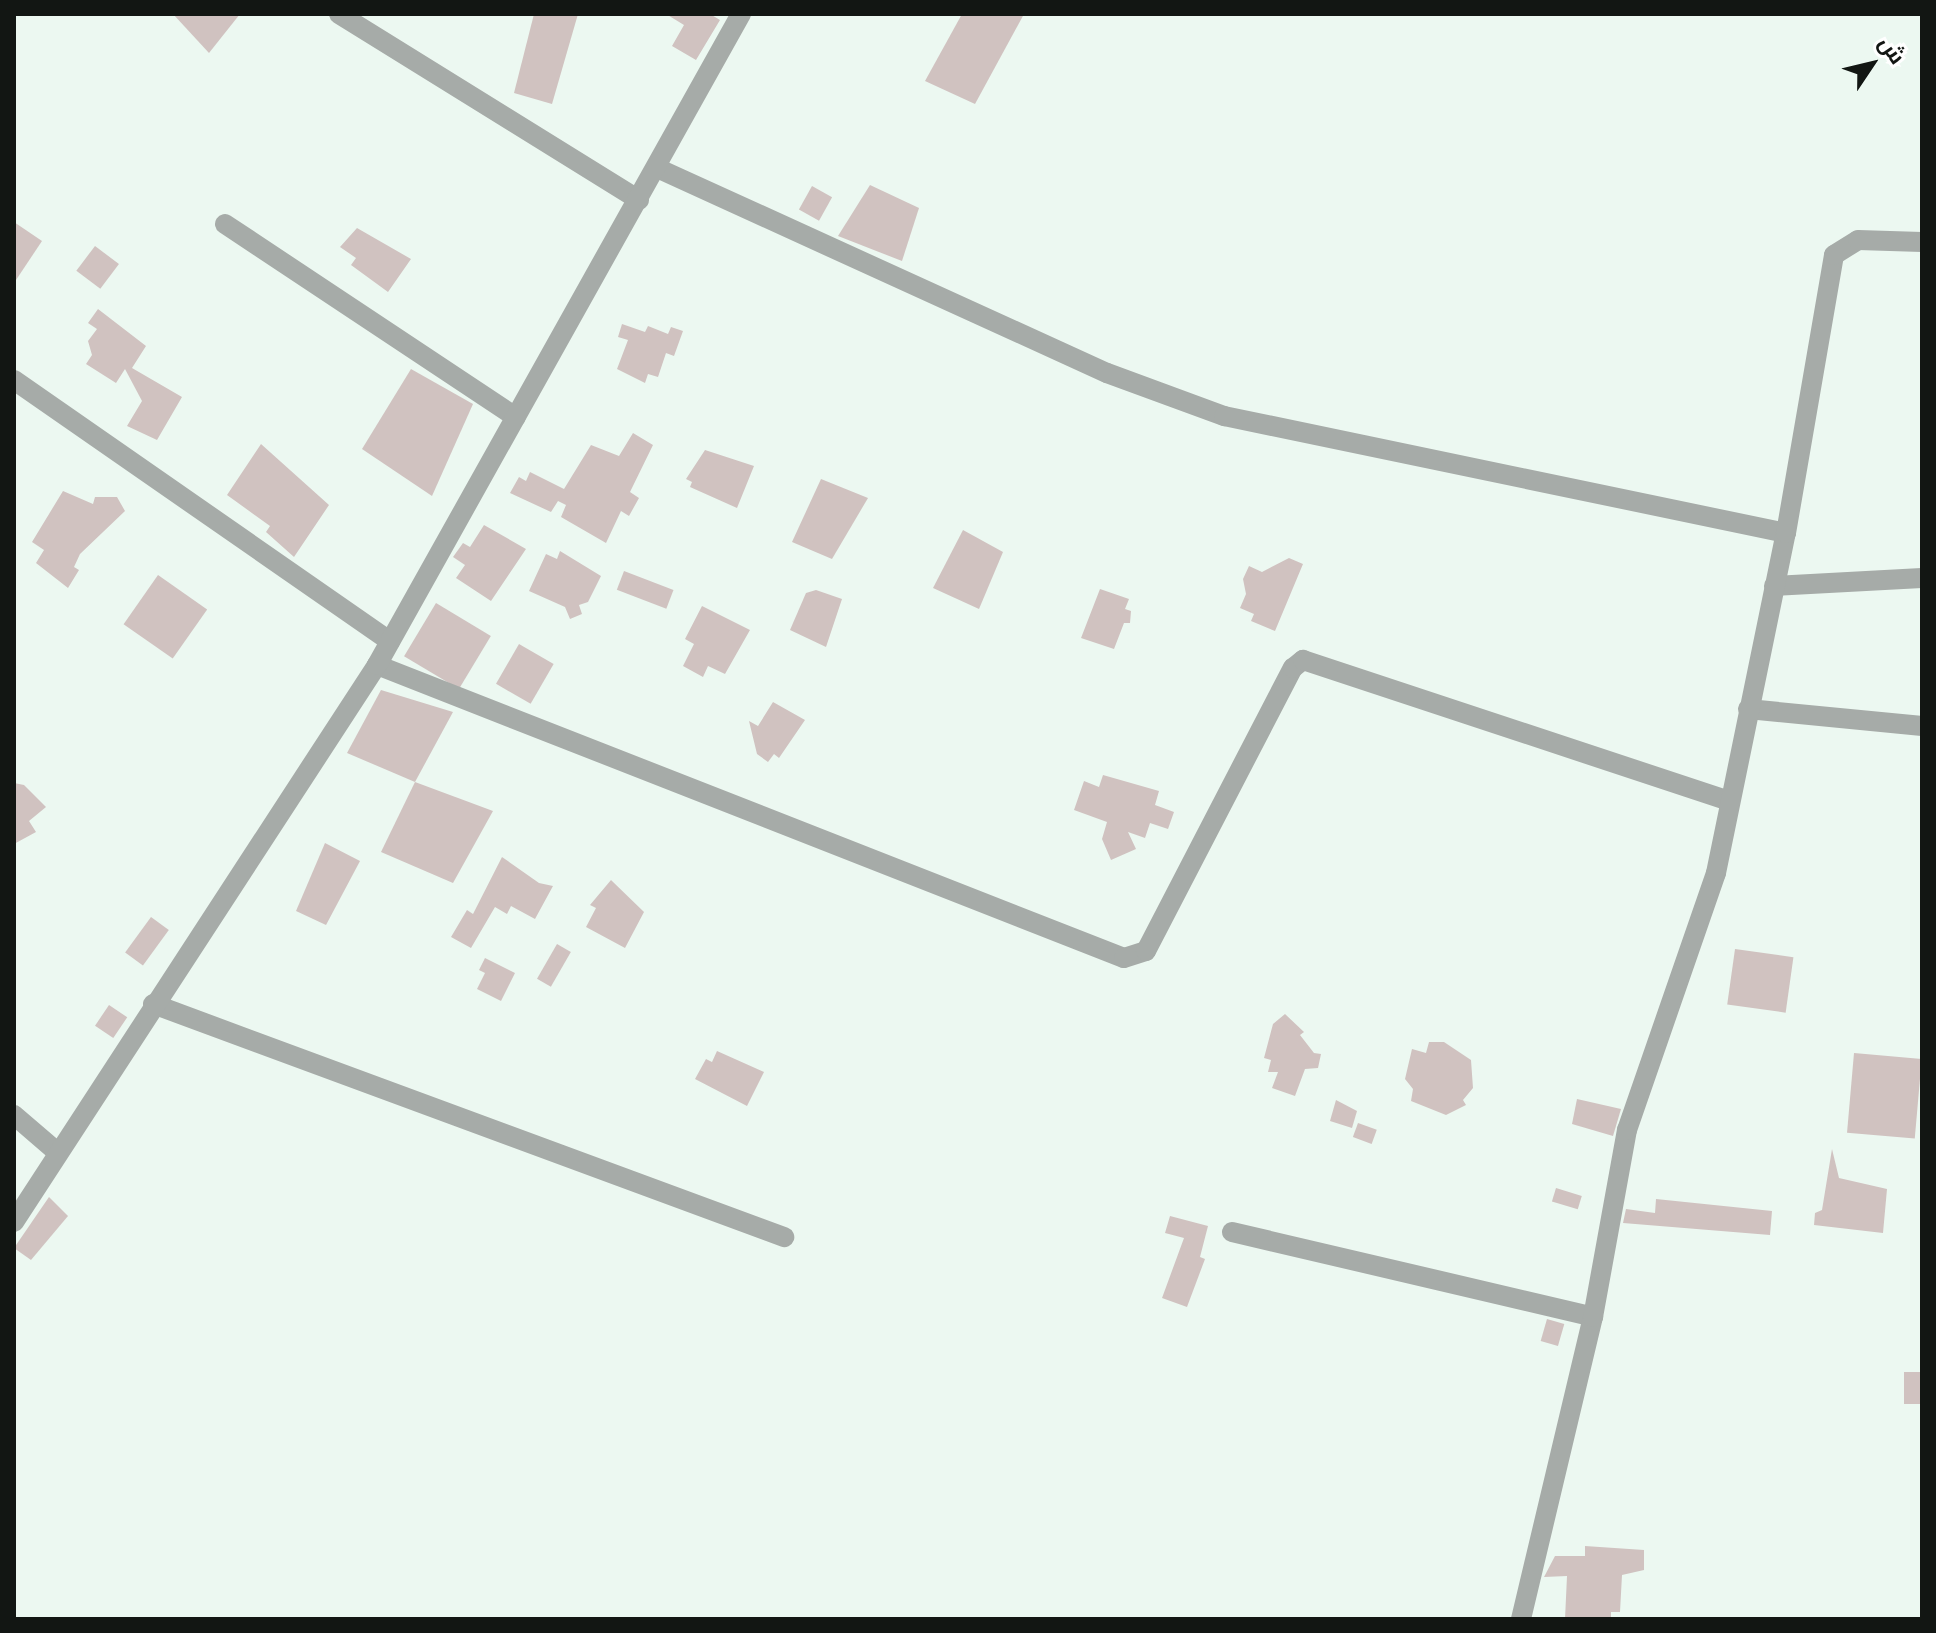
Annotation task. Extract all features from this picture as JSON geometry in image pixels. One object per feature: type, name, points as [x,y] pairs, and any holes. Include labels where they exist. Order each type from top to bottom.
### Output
[{"type":"street","points":[[339,14],[639,200]]},
{"type":"street","points":[[14,1222],[153,1004],[377,665],[741,14]]},
{"type":"street","points":[[657,168],[1107,373],[1224,416],[1786,533]]},
{"type":"street","points":[[225,224],[516,417]]},
{"type":"street","points":[[1521,1619],[1593,1317],[1627,1130],[1716,873],[1786,533],[1834,255],[1858,240],[1922,242]]},
{"type":"street","points":[[14,380],[390,641]]},
{"type":"street","points":[[1774,586],[1922,578]]},
{"type":"street","points":[[377,665],[1124,958],[1146,951],[1293,668],[1303,660],[1729,801]]},
{"type":"street","points":[[1748,709],[1922,726]]},
{"type":"street","points":[[153,1004],[784,1237]]},
{"type":"street","points":[[14,1115],[57,1152]]},
{"type":"street","points":[[1232,1232],[1593,1317]]},
{"type":"building","points":[[173,14],[240,14],[209,53]]},
{"type":"building","points":[[534,14],[578,14],[552,104],[514,93]]},
{"type":"building","points":[[666,14],[710,14],[720,20],[696,60],[672,46],[684,25]]},
{"type":"building","points":[[962,14],[1024,14],[975,104],[925,81]]},
{"type":"building","points":[[870,185],[919,208],[902,261],[838,236]]},
{"type":"building","points":[[812,186],[832,197],[819,221],[799,210]]},
{"type":"building","points":[[14,222],[42,241],[14,283]]},
{"type":"building","points":[[357,228],[411,259],[388,292],[351,265],[356,258],[340,247]]},
{"type":"building","points":[[95,246],[119,264],[100,289],[76,271]]},
{"type":"building","points":[[98,309],[146,346],[132,368],[182,397],[157,440],[127,426],[142,401],[125,369],[116,383],[86,364],[92,355],[88,341],[97,329],[88,323]]},
{"type":"building","points":[[622,324],[645,332],[648,326],[668,334],[671,327],[683,331],[674,356],[666,353],[658,377],[648,374],[645,383],[617,369],[628,340],[618,337]]},
{"type":"building","points":[[411,369],[473,404],[432,496],[362,449]]},
{"type":"building","points":[[633,433],[653,445],[630,492],[639,498],[629,516],[621,511],[606,543],[561,517],[566,505],[558,501],[551,512],[510,493],[519,477],[526,481],[530,472],[564,489],[591,445],[619,456]]},
{"type":"building","points":[[261,444],[329,505],[294,557],[266,532],[270,526],[227,495]]},
{"type":"building","points":[[705,450],[754,466],[737,508],[690,487],[692,482],[686,479]]},
{"type":"building","points":[[821,479],[868,498],[832,559],[792,542]]},
{"type":"building","points":[[63,491],[93,504],[95,497],[117,497],[125,511],[80,554],[74,567],[79,570],[68,588],[36,563],[44,550],[32,542]]},
{"type":"building","points":[[484,525],[526,549],[491,601],[456,578],[465,565],[453,557],[463,543],[470,547]]},
{"type":"building","points":[[963,530],[1003,552],[979,609],[933,588]]},
{"type":"building","points":[[560,551],[601,576],[588,602],[579,605],[582,614],[570,619],[565,607],[529,591],[546,554],[557,559]]},
{"type":"building","points":[[1289,558],[1303,564],[1275,631],[1251,621],[1254,614],[1240,608],[1246,594],[1243,579],[1249,566],[1262,572]]},
{"type":"building","points":[[624,571],[673,590],[666,609],[617,590]]},
{"type":"building","points":[[158,575],[207,609],[173,659],[124,624]]},
{"type":"building","points":[[1100,589],[1129,599],[1125,609],[1131,611],[1130,623],[1124,623],[1114,649],[1081,638]]},
{"type":"building","points":[[816,590],[842,599],[826,647],[790,630],[806,593]]},
{"type":"building","points":[[436,603],[491,636],[459,689],[404,656]]},
{"type":"building","points":[[702,606],[750,630],[725,674],[708,666],[703,677],[683,666],[694,644],[685,639]]},
{"type":"building","points":[[519,644],[554,664],[531,704],[496,684]]},
{"type":"building","points":[[381,690],[453,712],[415,782],[347,753]]},
{"type":"building","points":[[773,702],[805,720],[779,758],[774,754],[768,762],[757,754],[749,721],[758,726]]},
{"type":"building","points":[[1103,775],[1159,791],[1155,805],[1174,812],[1168,829],[1150,823],[1145,838],[1128,832],[1136,849],[1111,860],[1102,839],[1107,822],[1074,810],[1084,781],[1099,787]]},
{"type":"building","points":[[415,782],[493,811],[453,883],[381,852]]},
{"type":"building","points":[[14,783],[24,785],[46,807],[29,821],[36,832],[14,844]]},
{"type":"building","points":[[325,843],[360,861],[326,925],[296,911]]},
{"type":"building","points":[[502,857],[539,883],[553,886],[535,919],[511,906],[507,914],[495,907],[471,948],[451,937],[467,910],[473,914]]},
{"type":"building","points":[[611,880],[644,912],[625,948],[586,927],[596,908],[590,905]]},
{"type":"building","points":[[151,917],[169,930],[143,966],[125,953]]},
{"type":"building","points":[[557,944],[571,952],[551,987],[537,979]]},
{"type":"building","points":[[1735,949],[1793,957],[1786,1013],[1727,1004]]},
{"type":"building","points":[[485,958],[515,973],[501,1001],[477,989],[485,973],[479,970]]},
{"type":"building","points":[[109,1005],[127,1017],[113,1038],[95,1026]]},
{"type":"building","points":[[1285,1014],[1304,1032],[1300,1035],[1314,1053],[1321,1054],[1318,1068],[1305,1069],[1295,1096],[1272,1088],[1278,1072],[1268,1072],[1271,1060],[1264,1058],[1273,1024]]},
{"type":"building","points":[[1429,1042],[1444,1042],[1471,1060],[1473,1088],[1463,1100],[1466,1105],[1446,1115],[1411,1101],[1413,1089],[1405,1079],[1412,1049],[1426,1053]]},
{"type":"building","points":[[717,1051],[764,1072],[747,1106],[695,1079],[706,1059],[712,1062]]},
{"type":"building","points":[[1854,1053],[1922,1059],[1915,1139],[1847,1133]]},
{"type":"building","points":[[1577,1099],[1621,1109],[1613,1136],[1572,1124]]},
{"type":"building","points":[[1336,1100],[1357,1111],[1352,1128],[1330,1121]]},
{"type":"building","points":[[1358,1123],[1377,1130],[1372,1144],[1353,1137]]},
{"type":"building","points":[[1832,1149],[1839,1178],[1887,1189],[1883,1233],[1814,1225],[1815,1213],[1822,1210]]},
{"type":"building","points":[[1556,1188],[1582,1196],[1578,1209],[1552,1201]]},
{"type":"building","points":[[49,1197],[68,1216],[31,1260],[14,1248]]},
{"type":"building","points":[[1656,1199],[1772,1211],[1770,1235],[1623,1223],[1626,1209],[1655,1213]]},
{"type":"building","points":[[1170,1216],[1208,1226],[1200,1257],[1205,1259],[1187,1307],[1162,1298],[1184,1238],[1165,1233]]},
{"type":"building","points":[[1547,1319],[1564,1324],[1558,1346],[1541,1341]]},
{"type":"building","points":[[1904,1372],[1922,1372],[1922,1404],[1904,1404]]},
{"type":"building","points":[[1585,1546],[1644,1550],[1644,1570],[1622,1575],[1620,1612],[1611,1612],[1611,1619],[1565,1619],[1567,1576],[1544,1577],[1555,1556],[1585,1556]]}]
